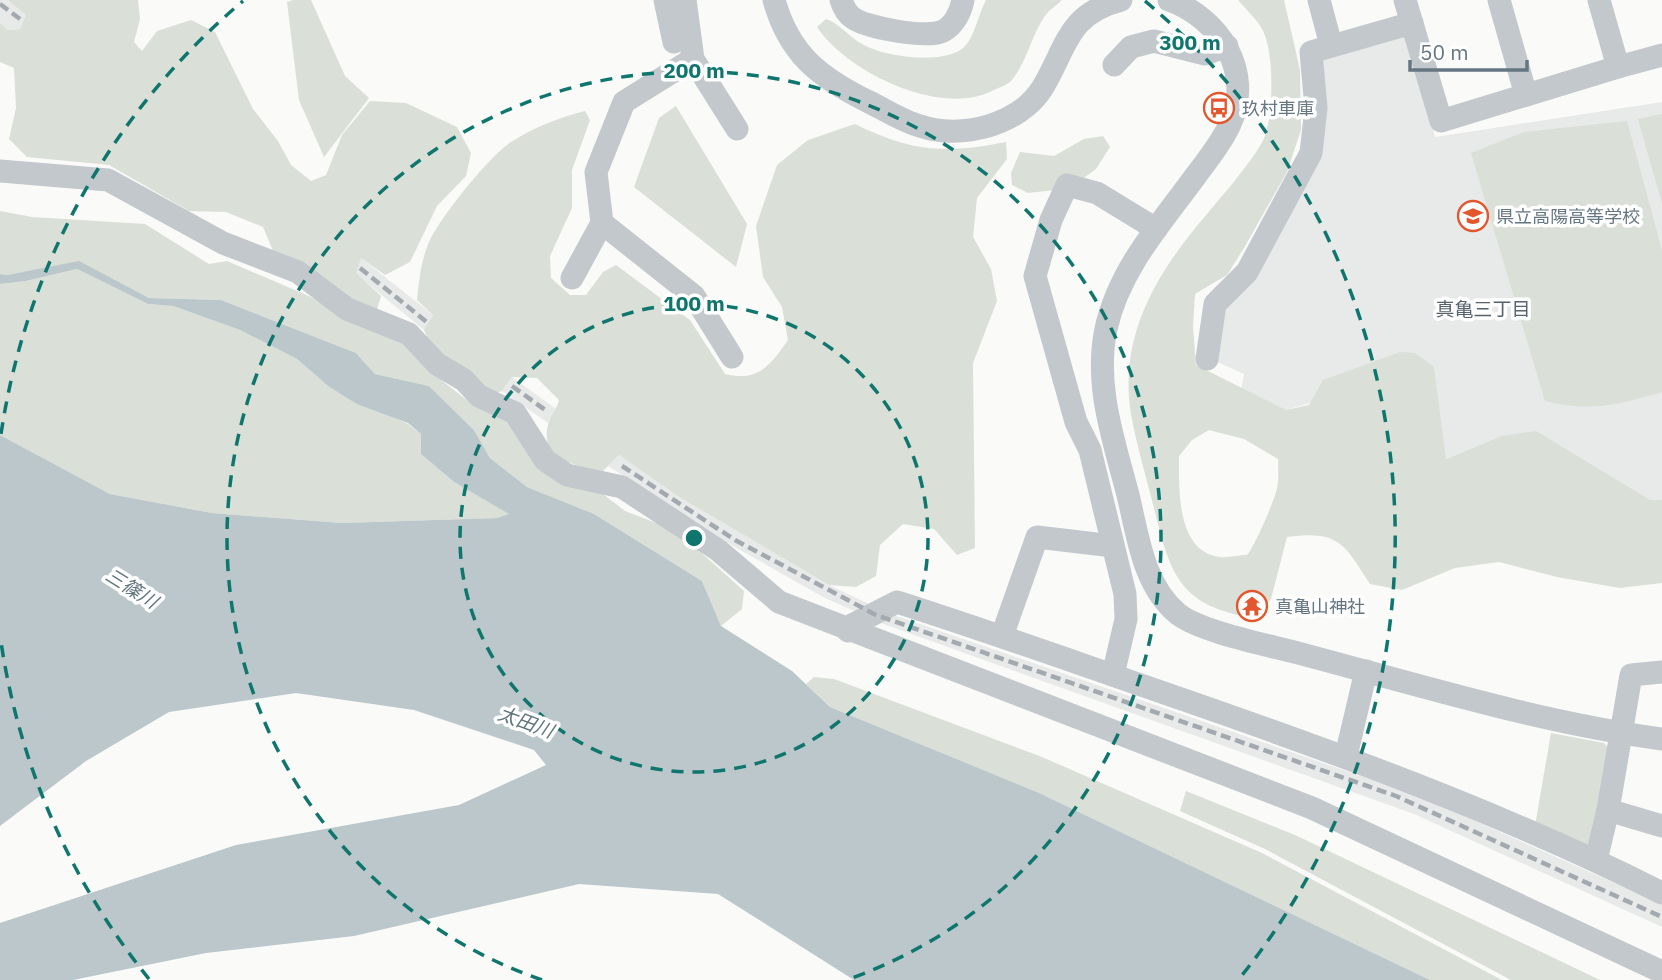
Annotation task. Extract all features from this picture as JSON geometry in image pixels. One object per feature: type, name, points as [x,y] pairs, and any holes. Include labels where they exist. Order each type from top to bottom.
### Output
[{"type":"street","points":[[665,0],[674,42]]},
{"type":"street","points":[[685,0],[693,59],[737,129]]},
{"type":"street","points":[[774,0],[779,20],[818,74],[919,126],[941,130],[989,125],[1008,118],[1027,106],[1043,87],[1061,45],[1079,21],[1110,3],[1121,0]]},
{"type":"street","points":[[841,0],[851,17],[866,24],[930,35],[946,31],[955,20],[963,0]]},
{"type":"street","points":[[1169,0],[1188,7],[1211,25],[1234,60],[1238,87],[1230,125],[1133,262],[1118,291],[1106,329],[1103,361],[1105,404],[1145,565],[1159,595],[1180,616],[1205,627],[1535,716],[1620,733],[1662,738]]},
{"type":"street","points":[[1319,0],[1332,45]]},
{"type":"street","points":[[1405,0],[1441,121],[1662,55]]},
{"type":"street","points":[[1499,0],[1526,96]]},
{"type":"street","points":[[1599,0],[1618,67]]},
{"type":"street","points":[[1207,359],[1215,304],[1247,272],[1311,153],[1315,108],[1311,52],[1412,23]]},
{"type":"street","points":[[1114,65],[1131,47],[1142,43],[1154,41],[1205,54],[1227,46]]},
{"type":"street","points":[[572,278],[602,223],[596,172],[624,102],[693,59]]},
{"type":"street","points":[[0,171],[108,180],[223,243],[298,272],[347,309],[409,334],[437,364],[464,380],[480,396],[515,414],[545,460],[567,475],[622,487],[718,550],[779,602],[848,631],[1312,808],[1662,972]]},
{"type":"street","points":[[1113,675],[1126,619],[1125,594],[1090,450],[1076,422],[1035,276],[1051,220],[1067,185],[1097,193],[1156,229]]},
{"type":"street","points":[[602,223],[694,296],[732,357]]},
{"type":"street","points":[[1002,636],[1037,537],[1113,546]]},
{"type":"street","points":[[848,631],[852,625],[897,602],[1346,756],[1596,860],[1662,893]]},
{"type":"street","points":[[1346,756],[1366,671]]},
{"type":"street","points":[[1596,860],[1608,810],[1630,675],[1662,672]]},
{"type":"street","points":[[1608,810],[1662,826]]},
{"type":"shaded area","points":[[0,0],[8,0],[27,14],[20,29],[8,30],[0,23]]},
{"type":"shaded area","points":[[8,0],[138,0],[140,19],[134,42],[142,51],[157,31],[191,20],[215,32],[253,109],[278,141],[291,165],[311,181],[326,175],[342,135],[370,101],[406,103],[457,127],[471,153],[466,176],[437,206],[410,262],[385,275],[361,258],[356,273],[381,296],[377,310],[350,304],[274,253],[263,227],[226,212],[189,211],[109,165],[27,157],[9,139],[16,108],[14,68],[0,62],[0,23],[8,30],[20,29],[26,15]]},
{"type":"shaded area","points":[[311,0],[345,76],[369,98],[324,157],[299,100],[287,2]]},
{"type":"shaded area","points":[[986,0],[1062,0],[1045,16],[1021,67],[1011,81],[971,98],[922,94],[896,86],[850,60],[831,44],[817,27],[826,19],[860,43],[888,53],[918,57],[946,56],[958,52],[966,45]]},
{"type":"shaded area","points":[[1238,0],[1284,0],[1300,70],[1301,130],[1287,172],[1227,275],[1195,294],[1193,327],[1196,365],[1286,410],[1309,405],[1323,380],[1400,352],[1415,353],[1434,367],[1446,459],[1501,436],[1536,431],[1650,500],[1662,500],[1662,583],[1620,588],[1557,577],[1499,562],[1455,568],[1402,590],[1370,584],[1353,558],[1338,542],[1329,538],[1304,535],[1287,537],[1271,599],[1253,618],[1210,606],[1195,597],[1183,585],[1167,555],[1136,439],[1131,414],[1130,357],[1136,331],[1158,282],[1189,236],[1249,162],[1266,133],[1270,110],[1270,55],[1264,33]],"holes":[[[1209,430],[1244,439],[1278,459],[1277,488],[1247,555],[1220,557],[1206,553],[1195,544],[1188,531],[1180,501],[1179,456],[1192,440]]]},
{"type":"shaded area","name":"県立高陽高等学校","points":[[1398,34],[1411,40],[1435,137],[1662,102],[1662,500],[1650,500],[1501,436],[1445,459],[1434,367],[1286,410],[1241,390],[1244,374],[1215,361],[1219,310],[1316,155],[1320,58]]},
{"type":"shaded area","points":[[676,106],[747,224],[736,267],[634,187],[659,118]]},
{"type":"shaded area","points":[[585,111],[590,120],[572,170],[572,208],[550,256],[551,278],[570,295],[586,295],[603,272],[616,265],[690,320],[725,374],[736,376],[755,374],[762,370],[788,340],[782,307],[763,277],[756,226],[777,165],[808,140],[855,124],[894,140],[929,148],[964,148],[1006,142],[1007,159],[977,198],[973,237],[991,269],[997,301],[973,363],[975,548],[957,555],[934,529],[903,524],[880,545],[876,576],[856,587],[829,585],[679,497],[619,455],[603,471],[572,464],[563,459],[549,446],[547,437],[549,422],[559,400],[537,378],[512,377],[502,391],[494,394],[436,354],[424,330],[433,315],[417,300],[424,256],[443,218],[491,160],[511,142],[556,120]]},
{"type":"shaded area","points":[[1662,114],[1662,204],[1638,119]]},
{"type":"shaded area","points":[[1627,121],[1662,250],[1662,392],[1604,405],[1576,406],[1545,401],[1471,153],[1524,132]]},
{"type":"shaded area","points":[[1103,136],[1110,147],[1096,169],[1081,180],[1055,190],[1028,193],[1012,185],[1011,173],[1020,152],[1054,156],[1084,139]]},
{"type":"shaded area","points":[[0,211],[32,217],[145,224],[209,264],[227,261],[311,297],[354,322],[405,345],[432,373],[472,404],[508,421],[625,511],[677,531],[744,591],[742,609],[721,626],[702,581],[594,514],[527,487],[490,458],[474,430],[429,386],[375,374],[356,353],[221,300],[149,298],[79,262],[0,274]]},
{"type":"shaded area","points":[[361,258],[433,315],[424,330],[355,273]]},
{"type":"shaded area","points":[[77,269],[148,304],[173,306],[240,330],[297,359],[328,386],[408,424],[421,434],[421,454],[454,482],[510,514],[497,518],[342,523],[212,513],[110,494],[0,435],[0,284]]},
{"type":"shaded area","points":[[512,377],[556,409],[548,423],[502,391]]},
{"type":"shaded area","points":[[619,455],[679,497],[829,585],[888,613],[1419,796],[1662,904],[1662,927],[1414,814],[878,622],[823,597],[733,546],[608,466]]},
{"type":"shaded area","points":[[814,677],[834,679],[1042,757],[1262,853],[1502,980],[1430,980],[1037,792],[830,707],[806,684]]},
{"type":"shaded area","points":[[1551,733],[1604,743],[1608,747],[1592,846],[1585,849],[1535,826]]},
{"type":"shaded area","points":[[1186,791],[1295,835],[1600,980],[1511,980],[1265,849],[1180,811]]},
{"type":"water","points":[[79,261],[149,298],[221,300],[356,353],[375,374],[429,386],[474,430],[490,458],[527,487],[594,514],[702,581],[721,626],[792,671],[830,707],[1037,792],[1430,980],[854,980],[718,894],[579,884],[354,936],[206,953],[73,980],[0,980],[0,923],[236,845],[459,805],[546,765],[534,750],[414,710],[296,693],[169,712],[86,761],[0,826],[0,435],[110,494],[212,513],[342,523],[497,518],[509,514],[454,482],[421,454],[421,434],[408,423],[357,404],[328,386],[297,359],[240,330],[173,306],[148,304],[77,269],[0,284],[0,274],[7,275]]},
{"type":"railway","points":[[0,4],[20,19]]},
{"type":"railway","points":[[360,268],[428,323]]},
{"type":"railway","points":[[512,386],[548,412]]},
{"type":"railway","points":[[622,466],[735,540],[876,615],[1396,796],[1662,917]]},
{"type":"place","name":"玖村車庫","points":[[1219,108]]},
{"type":"place","name":"県立高陽高等学校","points":[[1473,216]]},
{"type":"place","name":"真亀山神社","points":[[1252,606]]},
{"type":"district","name":"真亀三丁目","points":[[1483,309]]},
{"type":"water label","name":"三篠川","points":[[132,588]]},
{"type":"water label","name":"太田川","points":[[526,722]]}]
